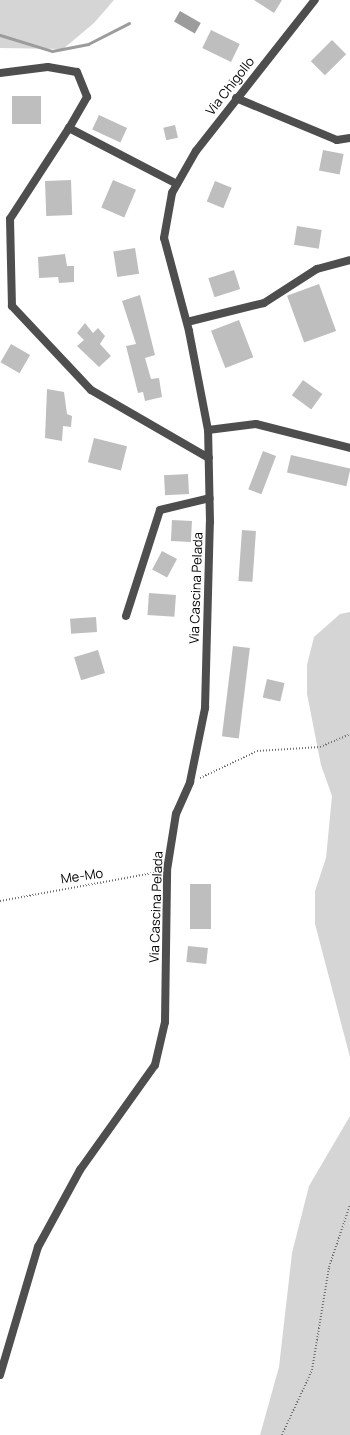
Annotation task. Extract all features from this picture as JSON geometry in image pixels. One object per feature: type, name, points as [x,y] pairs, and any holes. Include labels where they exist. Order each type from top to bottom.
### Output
[{"type":"street","name":"Via Chigollo","points":[[172,193],[196,151],[236,98],[315,0]]},
{"type":"street","points":[[0,73],[48,67],[77,72],[87,96],[69,128],[10,219],[12,306],[91,390],[209,458]]},
{"type":"street","points":[[236,98],[337,140],[350,138]]},
{"type":"street","points":[[69,128],[178,184]]},
{"type":"street","name":"Via Cascina Pelada","points":[[0,1376],[38,1247],[80,1170],[155,1065],[165,1022],[167,870],[176,814],[190,782],[205,708],[210,498],[208,430],[187,322],[164,238],[172,193]]},
{"type":"street","points":[[187,322],[264,303],[317,270],[350,260]]},
{"type":"street","points":[[208,430],[256,424],[350,448]]},
{"type":"street","points":[[126,616],[160,510],[210,498]]},
{"type":"path","points":[[190,782],[257,751],[320,747],[350,734]]},
{"type":"path","name":"Me-Mo","points":[[0,901],[167,870]]},
{"type":"path","points":[[282,1435],[312,1370],[329,1267],[350,1205]]},
{"type":"shaded area","points":[[0,0],[114,0],[94,23],[63,49],[0,48]]},
{"type":"shaded area","points":[[180,11],[201,23],[195,33],[174,21]]},
{"type":"shaded area","points":[[350,612],[350,1057],[315,924],[315,891],[326,858],[332,796],[321,765],[307,694],[307,665],[314,637],[340,614]]},
{"type":"shaded area","points":[[350,1116],[350,1435],[260,1435],[279,1367],[292,1253],[309,1186]]},
{"type":"building","points":[[254,0],[282,0],[274,13]]},
{"type":"building","points":[[211,30],[240,44],[231,62],[202,48]]},
{"type":"building","points":[[332,40],[346,54],[325,75],[311,61]]},
{"type":"building","points":[[12,96],[41,96],[41,124],[12,124]]},
{"type":"building","points":[[99,115],[127,128],[120,143],[92,130]]},
{"type":"building","points":[[175,125],[178,138],[166,140],[163,128]]},
{"type":"building","points":[[323,150],[344,154],[340,175],[319,171]]},
{"type":"building","points":[[71,180],[72,215],[46,216],[45,181]]},
{"type":"building","points":[[113,180],[136,190],[124,217],[101,208]]},
{"type":"building","points":[[215,181],[232,188],[223,208],[207,201]]},
{"type":"building","points":[[297,226],[322,230],[319,249],[294,245]]},
{"type":"building","points":[[135,248],[139,274],[117,277],[113,251]]},
{"type":"building","points":[[65,254],[67,266],[74,266],[74,282],[59,283],[58,277],[39,278],[38,257]]},
{"type":"building","points":[[234,270],[240,289],[215,297],[208,278]]},
{"type":"building","points":[[319,284],[336,331],[304,343],[287,296]]},
{"type":"building","points":[[140,295],[155,355],[145,358],[151,379],[159,378],[162,397],[145,401],[143,392],[138,393],[126,346],[136,344],[122,301]]},
{"type":"building","points":[[239,320],[253,357],[225,368],[211,331]]},
{"type":"building","points":[[85,323],[93,333],[98,328],[105,336],[100,344],[111,356],[99,367],[77,346],[84,340],[77,333]]},
{"type":"building","points":[[11,344],[30,355],[20,373],[0,362]]},
{"type":"building","points":[[303,380],[322,394],[311,409],[292,395]]},
{"type":"building","points":[[47,389],[64,392],[67,414],[72,416],[71,427],[63,426],[62,441],[45,438]]},
{"type":"building","points":[[94,438],[127,446],[121,470],[88,462]]},
{"type":"building","points":[[263,451],[276,456],[261,494],[248,489]]},
{"type":"building","points":[[291,455],[350,469],[346,486],[287,473]]},
{"type":"building","points":[[188,474],[189,494],[165,495],[164,475]]},
{"type":"building","points":[[172,520],[192,521],[191,542],[171,541]]},
{"type":"building","points":[[242,530],[256,531],[252,582],[238,581]]},
{"type":"building","points":[[162,551],[177,559],[167,578],[152,570]]},
{"type":"building","points":[[149,593],[176,595],[174,617],[147,615]]},
{"type":"building","points":[[96,617],[97,632],[71,634],[70,619]]},
{"type":"building","points":[[233,646],[250,648],[239,738],[222,736]]},
{"type":"building","points":[[98,650],[105,673],[81,680],[74,657]]},
{"type":"building","points":[[267,679],[285,683],[280,702],[263,698]]},
{"type":"building","points":[[190,884],[211,884],[211,929],[190,929]]},
{"type":"building","points":[[188,946],[208,948],[206,964],[186,962]]},
{"type":"waterway","points":[[0,35],[52,51],[88,44],[129,23]]}]
